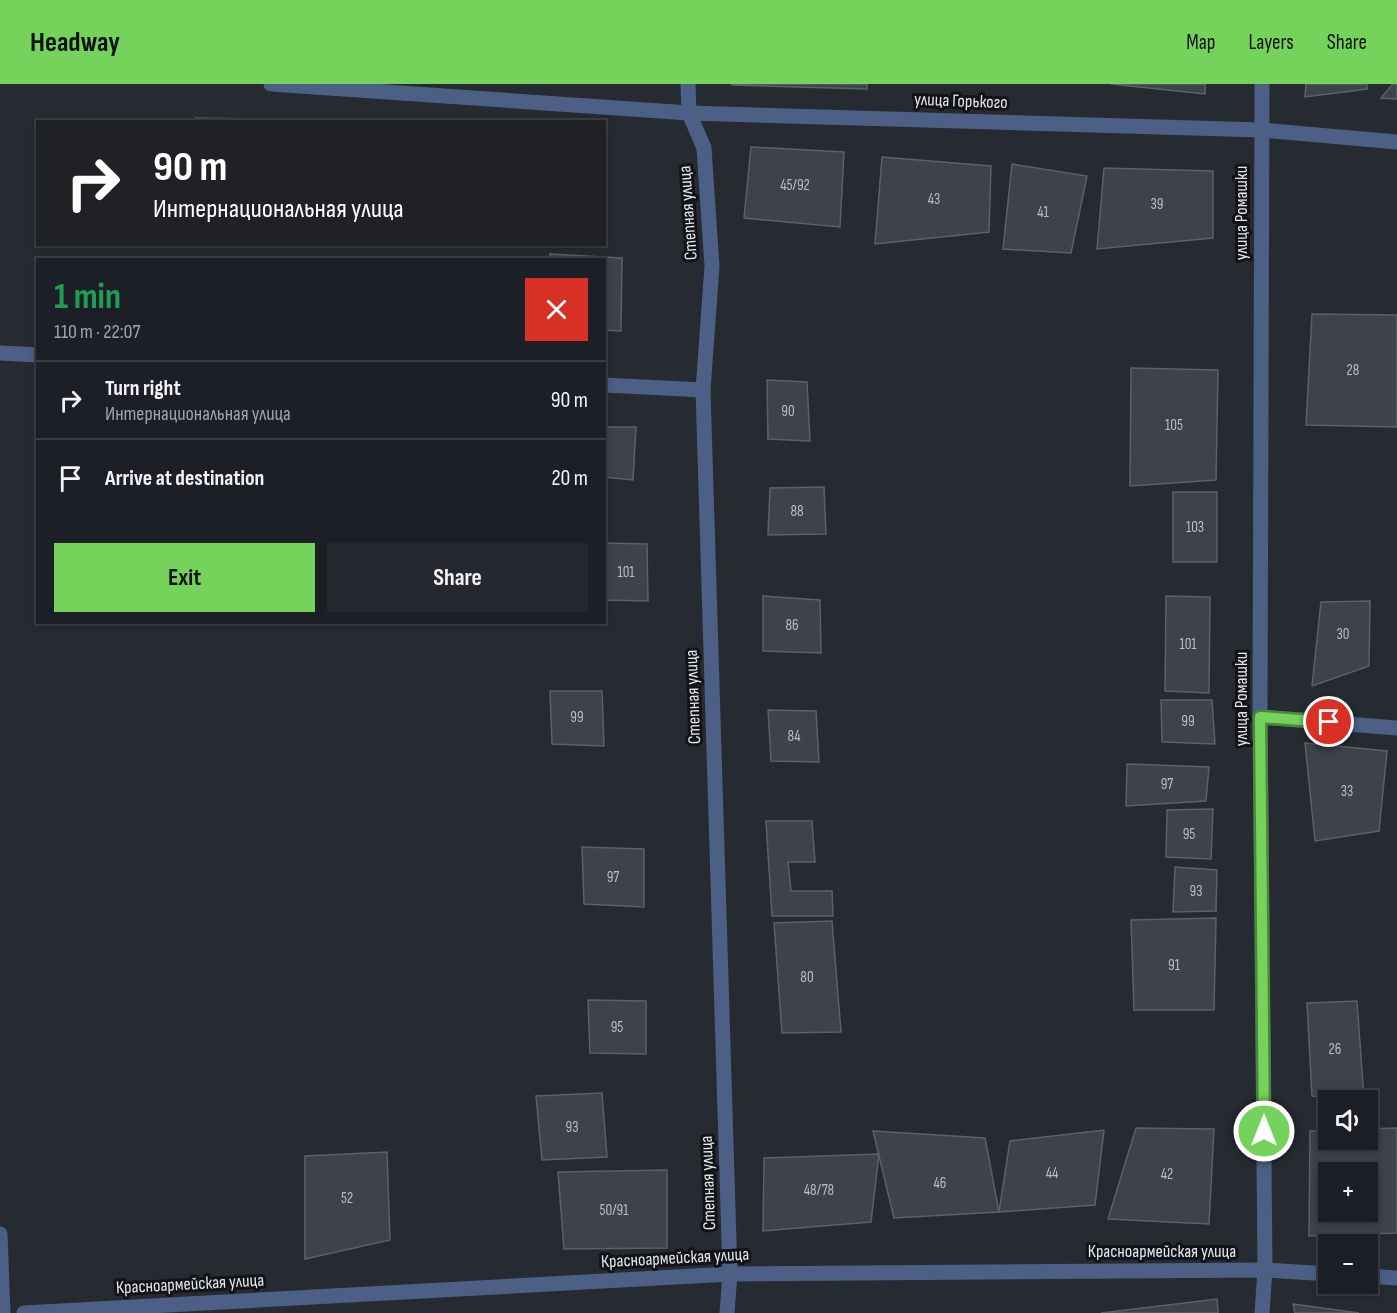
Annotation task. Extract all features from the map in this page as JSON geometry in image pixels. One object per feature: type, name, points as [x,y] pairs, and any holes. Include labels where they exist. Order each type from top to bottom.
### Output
[{"type":"street","name":"улица Горького","points":[[272,84],[689,113],[1261,130],[1397,142]]},
{"type":"street","name":"Степная улица","points":[[688,84],[689,113],[704,147],[712,266],[703,390],[730,1274],[727,1313]]},
{"type":"street","name":"улица Ромашки","points":[[1262,84],[1260,717],[1265,1270],[1262,1313]]},
{"type":"street","points":[[0,352],[36,355]]},
{"type":"street","points":[[606,385],[703,390]]},
{"type":"street","points":[[1260,717],[1397,728]]},
{"type":"street","points":[[0,1234],[3,1313]]},
{"type":"street","name":"Красноармейская улица","points":[[24,1313],[730,1274],[1265,1270],[1318,1273]]},
{"type":"street","points":[[1378,1277],[1397,1278]]},
{"type":"building","points":[[732,84],[867,84],[867,89],[732,85]]},
{"type":"building","points":[[1111,84],[1205,84],[1205,94]]},
{"type":"building","points":[[1306,84],[1367,84],[1367,89],[1305,97]]},
{"type":"building","points":[[1393,84],[1397,84],[1397,99],[1381,98]]},
{"type":"building","points":[[195,118],[317,120],[195,120]]},
{"type":"building","points":[[751,147],[844,152],[840,227],[744,218]]},
{"type":"building","points":[[882,157],[991,166],[989,232],[875,244]]},
{"type":"building","points":[[1012,164],[1087,176],[1071,253],[1003,249]]},
{"type":"building","points":[[1104,168],[1213,171],[1213,238],[1097,249]]},
{"type":"building","points":[[550,254],[622,258],[621,331],[606,330],[606,258],[550,258]]},
{"type":"building","points":[[1312,314],[1397,315],[1397,427],[1306,425]]},
{"type":"building","points":[[1131,368],[1218,370],[1216,480],[1130,486]]},
{"type":"building","points":[[767,380],[807,382],[810,441],[768,439]]},
{"type":"building","points":[[606,427],[636,427],[633,480],[606,477]]},
{"type":"building","points":[[824,487],[826,534],[768,535],[770,488]]},
{"type":"building","points":[[1173,492],[1217,492],[1217,562],[1173,562]]},
{"type":"building","points":[[606,543],[647,544],[648,601],[606,600]]},
{"type":"building","points":[[763,596],[820,600],[821,653],[763,651]]},
{"type":"building","points":[[1166,596],[1210,597],[1209,693],[1165,691]]},
{"type":"building","points":[[1370,601],[1369,666],[1312,686],[1321,602]]},
{"type":"building","points":[[550,691],[602,691],[604,746],[552,744]]},
{"type":"building","points":[[1161,700],[1212,700],[1215,744],[1162,742]]},
{"type":"building","points":[[768,710],[816,711],[819,762],[771,761]]},
{"type":"building","points":[[1305,743],[1387,751],[1379,831],[1315,841]]},
{"type":"building","points":[[1127,764],[1209,767],[1206,801],[1126,806]]},
{"type":"building","points":[[1213,809],[1211,859],[1166,857],[1167,810]]},
{"type":"building","points":[[766,821],[812,821],[815,862],[788,862],[791,891],[832,891],[833,916],[772,916]]},
{"type":"building","points":[[582,847],[644,849],[644,907],[584,904]]},
{"type":"building","points":[[1175,867],[1217,870],[1216,911],[1173,912]]},
{"type":"building","points":[[1216,918],[1214,1010],[1134,1010],[1131,920]]},
{"type":"building","points":[[832,921],[841,1032],[782,1033],[774,923]]},
{"type":"building","points":[[588,1000],[646,1001],[646,1054],[590,1053]]},
{"type":"building","points":[[1357,1001],[1363,1090],[1318,1090],[1318,1096],[1312,1096],[1307,1003]]},
{"type":"building","points":[[602,1093],[607,1157],[542,1160],[536,1096]]},
{"type":"building","points":[[1136,1128],[1214,1129],[1209,1224],[1108,1219]]},
{"type":"building","points":[[1397,1128],[1397,1233],[1309,1236],[1310,1131],[1318,1131],[1318,1150],[1378,1150],[1378,1129]]},
{"type":"building","points":[[1104,1130],[1095,1205],[999,1212],[1010,1141]]},
{"type":"building","points":[[873,1131],[985,1138],[999,1212],[894,1218]]},
{"type":"building","points":[[387,1152],[390,1240],[305,1259],[305,1156]]},
{"type":"building","points":[[879,1154],[871,1222],[763,1231],[764,1158]]},
{"type":"building","points":[[667,1170],[667,1248],[564,1249],[558,1172]]},
{"type":"building","points":[[1217,1299],[1218,1313],[1101,1313]]},
{"type":"building","points":[[1293,1304],[1359,1313],[1295,1313]]},
{"type":"route","points":[[1264,1131],[1260,717],[1329,722]]}]
